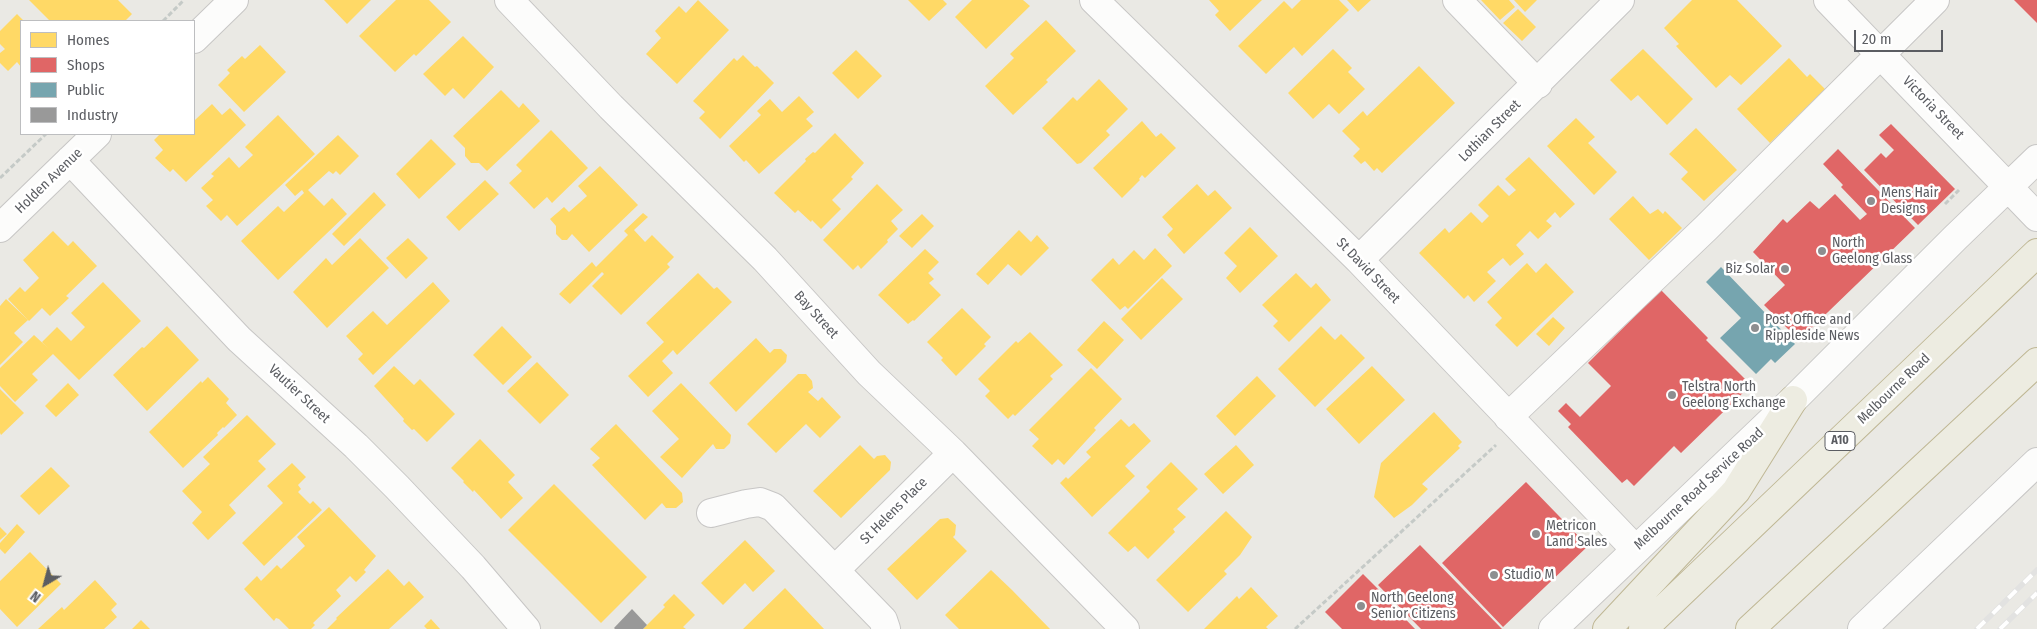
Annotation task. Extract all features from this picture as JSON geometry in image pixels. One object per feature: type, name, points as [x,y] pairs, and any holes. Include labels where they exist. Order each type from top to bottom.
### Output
[{"type":"highway","name":"Melbourne Road","points":[[1643,629],[2037,253]]},
{"type":"highway","points":[[1750,629],[2037,362]]},
{"type":"highway","points":[[1607,629],[1736,491],[1793,400]]},
{"type":"street","points":[[195,39],[234,0]]},
{"type":"street","name":"Bay Street","points":[[509,0],[611,107],[765,259],[869,373],[953,453],[1125,629]]},
{"type":"street","name":"St David Street","points":[[1094,0],[1359,260],[1635,549]]},
{"type":"street","points":[[1457,0],[1538,84]]},
{"type":"street","name":"Lothian Street","points":[[1359,260],[1538,84],[1620,0]]},
{"type":"street","name":"Victoria Street","points":[[1828,0],[2037,217]]},
{"type":"street","points":[[1513,421],[1935,0]]},
{"type":"street","name":"Holden Avenue","points":[[0,228],[96,135]]},
{"type":"street","name":"Melbourne Road Service Road","points":[[1553,629],[1793,400],[2037,159]]},
{"type":"street","name":"Vautier Street","points":[[70,160],[239,339],[356,446],[397,487],[473,567],[526,629]]},
{"type":"street","name":"St Helens Place","points":[[836,570],[953,453]]},
{"type":"street","points":[[1862,629],[2037,462]]},
{"type":"street","points":[[711,514],[760,502],[773,507],[883,620],[886,629]]},
{"type":"path","points":[[163,20],[184,0]]},
{"type":"path","points":[[0,178],[45,135]]},
{"type":"path","points":[[1942,208],[1959,190]]},
{"type":"path","points":[[1294,629],[1513,421]]},
{"type":"building: Homes","points":[[29,0],[118,0],[132,14],[126,20],[49,20]]},
{"type":"building: Homes","points":[[324,0],[371,0],[347,24]]},
{"type":"building: Homes","points":[[396,0],[429,0],[451,22],[416,56],[414,54],[395,72],[359,36]]},
{"type":"building: Homes","points":[[698,0],[729,30],[677,84],[646,54],[661,38],[655,31],[679,6],[686,13]]},
{"type":"building: Homes","points":[[908,0],[943,0],[947,4],[929,21]]},
{"type":"building: Homes","points":[[972,0],[1023,0],[1030,6],[986,49],[955,17]]},
{"type":"building: Homes","points":[[1209,0],[1262,0],[1230,31],[1215,15],[1219,11]]},
{"type":"building: Homes","points":[[1301,0],[1339,0],[1349,10],[1302,56],[1294,47],[1266,74],[1238,46],[1284,1],[1292,9]]},
{"type":"building: Homes","points":[[1347,0],[1371,0],[1358,12]]},
{"type":"building: Homes","points":[[1481,0],[1509,0],[1515,7],[1500,20]]},
{"type":"building: Homes","points":[[1514,0],[1537,0],[1525,12]]},
{"type":"building: Homes","points":[[1692,0],[1737,0],[1782,46],[1741,85],[1730,75],[1716,88],[1676,46],[1679,44],[1664,28]]},
{"type":"building: Homes","points":[[1518,9],[1536,27],[1522,41],[1503,23]]},
{"type":"building: Homes","points":[[17,14],[23,20],[20,20],[20,66],[17,62],[8,71],[0,63],[0,53],[5,49],[0,44],[0,31]]},
{"type":"building: Homes","points":[[1046,20],[1076,51],[1046,80],[1048,82],[1013,115],[985,86],[1014,58],[1010,54]]},
{"type":"building: Homes","points":[[463,36],[494,67],[464,99],[453,88],[445,96],[423,74]]},
{"type":"building: Homes","points":[[260,45],[286,72],[244,112],[218,85],[230,73],[227,70],[242,56],[245,59]]},
{"type":"building: Homes","points":[[1333,49],[1352,68],[1348,72],[1365,89],[1339,114],[1329,104],[1313,119],[1288,93]]},
{"type":"building: Homes","points":[[1643,49],[1693,99],[1667,125],[1638,95],[1631,101],[1610,80]]},
{"type":"building: Homes","points":[[856,50],[882,76],[858,99],[832,73]]},
{"type":"building: Homes","points":[[743,55],[774,83],[720,139],[699,118],[705,112],[693,101],[734,58],[737,61]]},
{"type":"building: Homes","points":[[1789,58],[1807,77],[1810,74],[1825,89],[1770,143],[1737,109]]},
{"type":"building: Homes","points":[[1419,66],[1455,103],[1382,173],[1377,168],[1374,171],[1365,161],[1361,164],[1353,156],[1360,149],[1342,131],[1363,111],[1367,116]]},
{"type":"building: Homes","points":[[1099,79],[1128,109],[1106,131],[1110,135],[1081,163],[1077,164],[1042,128],[1073,97],[1077,101]]},
{"type":"building: Homes","points":[[501,90],[519,108],[523,103],[540,121],[487,171],[479,163],[471,163],[465,156],[465,148],[453,136]]},
{"type":"building: Homes","points":[[799,96],[814,112],[806,119],[813,126],[759,174],[729,146],[761,115],[757,111],[770,99],[782,112]]},
{"type":"building: Homes","points":[[212,104],[222,115],[230,108],[246,125],[186,182],[173,169],[170,172],[155,158],[163,150],[154,140],[159,135],[195,135],[195,120]]},
{"type":"building: Homes","points":[[278,115],[315,154],[237,226],[227,215],[221,221],[206,206],[213,200],[201,188],[214,176],[211,174],[229,157],[239,168],[253,155],[245,147]]},
{"type":"building: Homes","points":[[1576,118],[1595,137],[1588,143],[1617,172],[1594,195],[1547,146]]},
{"type":"building: Homes","points":[[1142,121],[1156,137],[1161,133],[1176,148],[1145,178],[1142,175],[1140,180],[1122,198],[1093,168]]},
{"type":"building: Homes","points":[[1696,128],[1737,170],[1704,201],[1681,179],[1688,172],[1669,154]]},
{"type":"building: Homes","points":[[551,130],[588,168],[552,203],[547,197],[534,209],[509,183],[522,171],[516,165]]},
{"type":"building: Homes","points":[[835,133],[864,163],[851,177],[853,179],[832,200],[841,209],[821,229],[798,210],[795,213],[774,193],[806,161],[805,159],[813,152],[815,153]]},
{"type":"building: Homes","points":[[338,135],[359,156],[340,175],[336,171],[333,174],[329,171],[308,190],[324,206],[332,198],[347,214],[278,280],[241,241],[278,206],[284,212],[304,193],[302,190],[295,196],[285,185]]},
{"type":"building: Homes","points":[[431,139],[456,164],[419,199],[396,174]]},
{"type":"building: Homes","points":[[1529,157],[1575,204],[1560,218],[1555,212],[1546,221],[1552,226],[1538,239],[1530,231],[1516,245],[1524,254],[1510,266],[1503,258],[1487,272],[1496,281],[1474,302],[1468,295],[1464,299],[1419,253],[1445,228],[1449,233],[1471,212],[1482,223],[1489,216],[1478,205],[1498,185],[1509,196],[1516,190],[1505,179]]},
{"type":"building: Homes","points":[[600,166],[638,205],[589,252],[572,234],[567,240],[562,240],[556,234],[556,226],[550,219],[564,207],[569,212],[587,196],[578,186]]},
{"type":"building: Homes","points":[[485,180],[499,194],[459,231],[446,217]]},
{"type":"building: Homes","points":[[877,184],[903,210],[891,221],[898,229],[861,269],[858,265],[853,270],[823,240]]},
{"type":"building: Homes","points":[[1197,184],[1208,196],[1215,190],[1232,208],[1184,254],[1167,235],[1173,229],[1162,217]]},
{"type":"building: Homes","points":[[374,192],[386,205],[344,246],[332,234]]},
{"type":"building: Homes","points":[[1633,196],[1650,214],[1658,209],[1663,214],[1665,211],[1682,228],[1649,260],[1609,219]]},
{"type":"building: Homes","points":[[643,213],[648,217],[634,230],[645,242],[652,235],[674,257],[667,264],[670,267],[621,315],[592,286],[604,274],[602,272],[570,304],[559,294],[592,262],[596,267],[628,235],[624,231]]},
{"type":"building: Homes","points":[[922,214],[934,226],[912,248],[899,236]]},
{"type":"building: Homes","points":[[1250,227],[1278,256],[1240,293],[1226,278],[1237,266],[1224,253]]},
{"type":"building: Homes","points":[[1019,230],[1031,242],[1037,235],[1049,248],[1021,276],[1008,264],[988,285],[976,274]]},
{"type":"building: Homes","points":[[53,231],[68,246],[73,241],[97,266],[66,296],[69,298],[50,316],[42,308],[29,321],[8,299],[20,287],[25,292],[39,278],[23,260]]},
{"type":"building: Homes","points":[[360,238],[389,268],[327,328],[293,292],[326,258],[332,265]]},
{"type":"building: Homes","points":[[408,238],[428,258],[406,279],[386,258]]},
{"type":"building: Homes","points":[[1155,248],[1172,266],[1128,309],[1125,306],[1120,310],[1091,280],[1113,258],[1119,265],[1134,250],[1144,260]]},
{"type":"building: Homes","points":[[925,249],[939,262],[928,273],[934,279],[929,283],[941,295],[914,321],[908,324],[878,295]]},
{"type":"building: Homes","points":[[1527,263],[1536,273],[1546,263],[1574,292],[1517,347],[1495,325],[1502,318],[1487,302]]},
{"type":"building: Homes","points":[[698,273],[714,289],[717,287],[732,302],[677,355],[673,350],[662,361],[673,373],[648,397],[628,376],[664,342],[646,323]]},
{"type":"building: Homes","points":[[1296,273],[1311,288],[1316,283],[1331,300],[1289,342],[1273,326],[1278,321],[1262,305]]},
{"type":"building: Homes","points":[[1162,278],[1183,299],[1141,340],[1121,319]]},
{"type":"building: Homes","points":[[103,282],[141,321],[79,380],[53,354],[32,374],[38,380],[15,402],[0,386],[0,368],[34,335],[48,348],[42,342],[57,327],[71,341],[85,327],[71,313]]},
{"type":"building: Homes","points":[[433,282],[450,301],[373,375],[358,359],[363,354],[346,336],[373,311],[387,325]]},
{"type":"building: Homes","points":[[6,299],[28,320],[14,333],[23,342],[0,365],[0,306]]},
{"type":"building: Homes","points":[[962,308],[991,337],[984,344],[986,346],[956,376],[941,360],[943,358],[927,342]]},
{"type":"building: Homes","points":[[1553,317],[1565,328],[1549,346],[1536,334]]},
{"type":"building: Homes","points":[[1104,321],[1124,340],[1097,369],[1077,350]]},
{"type":"building: Homes","points":[[167,326],[199,360],[147,411],[113,375]]},
{"type":"building: Homes","points":[[502,326],[532,357],[503,385],[473,355]]},
{"type":"building: Homes","points":[[1321,326],[1335,340],[1341,334],[1365,358],[1315,407],[1278,369]]},
{"type":"building: Homes","points":[[1030,332],[1063,365],[1050,376],[1053,379],[1015,416],[1013,414],[1008,419],[985,396],[990,391],[978,379],[1016,341],[1018,343]]},
{"type":"building: Homes","points":[[756,338],[770,353],[774,349],[781,349],[787,355],[786,362],[736,412],[709,383]]},
{"type":"building: Homes","points":[[537,362],[569,395],[540,424],[507,391]]},
{"type":"building: Homes","points":[[394,366],[414,385],[420,379],[455,414],[427,442],[403,421],[404,419],[374,386]]},
{"type":"building: Homes","points":[[1372,366],[1405,400],[1359,444],[1326,409]]},
{"type":"building: Homes","points":[[1091,368],[1122,399],[1094,428],[1096,430],[1064,465],[1058,459],[1052,465],[1032,446],[1039,439],[1029,430]]},
{"type":"building: Homes","points":[[798,374],[806,374],[812,381],[813,388],[808,392],[818,401],[822,397],[841,417],[820,438],[806,424],[776,453],[747,424]]},
{"type":"building: Homes","points":[[1257,376],[1276,396],[1235,436],[1216,416]]},
{"type":"building: Homes","points":[[208,377],[229,399],[226,403],[237,415],[183,468],[149,432],[201,381],[202,383]]},
{"type":"building: Homes","points":[[68,383],[79,395],[56,417],[45,406]]},
{"type":"building: Homes","points":[[681,383],[731,435],[730,443],[724,449],[716,449],[713,444],[682,478],[660,457],[679,439],[652,411]]},
{"type":"building: Homes","points":[[0,389],[24,413],[1,435],[0,433]]},
{"type":"building: Homes","points":[[1434,412],[1462,442],[1458,446],[1460,448],[1422,484],[1428,489],[1412,505],[1394,518],[1374,497],[1381,463]]},
{"type":"building: Homes","points":[[247,415],[276,444],[258,461],[266,469],[229,505],[236,513],[208,540],[192,523],[202,512],[182,491],[210,464],[203,457]]},
{"type":"building: Homes","points":[[1121,419],[1129,427],[1134,423],[1151,441],[1125,466],[1135,476],[1092,517],[1060,483],[1066,477],[1068,479],[1091,457],[1086,452]]},
{"type":"building: Homes","points":[[616,424],[682,493],[683,502],[676,508],[666,508],[662,503],[645,520],[592,465],[600,458],[590,449]]},
{"type":"building: Homes","points":[[480,439],[515,475],[508,482],[523,498],[501,519],[451,468]]},
{"type":"building: Homes","points":[[860,445],[874,459],[877,456],[885,455],[891,462],[890,470],[841,518],[813,491]]},
{"type":"building: Homes","points":[[1236,445],[1254,465],[1223,494],[1204,474]]},
{"type":"building: Homes","points":[[1171,462],[1198,489],[1177,509],[1186,517],[1173,529],[1175,532],[1148,559],[1135,546],[1128,552],[1108,533],[1150,491],[1146,487]]},
{"type":"building: Homes","points":[[292,463],[306,477],[298,485],[301,489],[298,492],[310,504],[313,501],[322,510],[264,566],[242,543],[283,503],[267,486]]},
{"type":"building: Homes","points":[[51,467],[70,486],[39,515],[20,496]]},
{"type":"building: Homes","points":[[554,484],[647,577],[601,623],[508,530]]},
{"type":"building: Homes","points":[[329,507],[376,556],[364,570],[366,572],[356,582],[350,576],[336,590],[341,596],[313,623],[315,625],[311,629],[289,629],[279,619],[276,618],[274,621],[244,589],[257,576],[261,581],[277,565],[281,569],[305,546],[297,537]]},
{"type":"building: Homes","points":[[1226,511],[1252,537],[1240,555],[1224,571],[1227,574],[1188,612],[1156,580]]},
{"type":"building: Homes","points":[[948,518],[956,525],[953,537],[967,551],[917,600],[887,569],[940,519]]},
{"type":"building: Homes","points":[[17,524],[25,532],[5,554],[0,549],[0,543]]},
{"type":"building: Homes","points":[[0,527],[7,534],[0,540]]},
{"type":"building: Homes","points":[[745,540],[775,571],[753,592],[745,583],[723,605],[701,583]]},
{"type":"building: Homes","points":[[30,552],[61,584],[17,627],[0,609],[0,581]]},
{"type":"building: Homes","points":[[388,569],[404,586],[409,581],[424,597],[389,629],[327,629],[336,618]]},
{"type":"building: Homes","points":[[991,570],[1050,629],[959,629],[945,615]]},
{"type":"building: Homes","points":[[95,580],[117,604],[111,610],[117,617],[104,629],[38,629],[62,607],[64,610]]},
{"type":"building: Homes","points":[[1251,587],[1278,616],[1266,627],[1268,629],[1204,629],[1237,596],[1239,599]]},
{"type":"building: Homes","points":[[785,588],[824,629],[743,629]]},
{"type":"building: Homes","points":[[674,594],[695,615],[683,627],[686,629],[643,629],[665,607],[663,605]]},
{"type":"building: Homes","points":[[431,619],[440,629],[427,629],[424,626]]},
{"type":"building: Homes","points":[[141,620],[150,629],[132,629]]},
{"type":"building: Shops","points":[[2014,0],[2037,0],[2037,23]]},
{"type":"building: Shops","points":[[1891,124],[1955,189],[1918,225],[1864,170],[1881,153],[1886,158],[1894,150],[1879,135]]},
{"type":"building: Shops","points":[[1838,149],[1915,228],[1799,340],[1764,305],[1785,285],[1753,252],[1783,219],[1787,223],[1810,201],[1819,209],[1835,194],[1860,220],[1867,214],[1841,187],[1843,185],[1823,164]]},
{"type":"building: Shops","name":"Telstra North Geelong Exchange","points":[[1661,290],[1708,338],[1706,340],[1751,385],[1681,453],[1674,446],[1634,486],[1627,479],[1622,483],[1568,427],[1571,424],[1558,411],[1566,403],[1580,417],[1611,386],[1588,363]]},
{"type":"building: Shops","points":[[1526,482],[1588,546],[1503,627],[1442,563]]},
{"type":"building: Shops","points":[[1420,545],[1502,629],[1421,629],[1378,585]]},
{"type":"building: Shops","name":"North Geelong Senior Citizens","points":[[1363,574],[1415,629],[1342,629],[1325,612]]},
{"type":"building: Public","name":"Post Office and Rippleside News","points":[[1721,267],[1795,344],[1775,363],[1771,359],[1756,374],[1720,338],[1741,318],[1706,282]]},
{"type":"building: Industry","points":[[632,609],[647,625],[643,629],[615,629],[614,628]]},
{"type":"railway","points":[[1977,629],[2037,570]]},
{"type":"railway","points":[[2000,629],[2037,593]]},
{"type":"place","name":"Mens Hair Designs","points":[[1871,201]]},
{"type":"place","name":"North Geelong Glass","points":[[1822,251]]},
{"type":"place","name":"Biz Solar","points":[[1785,269]]},
{"type":"place","name":"Post Office and Rippleside News","points":[[1755,328]]},
{"type":"place","name":"Telstra North Geelong Exchange","points":[[1672,395]]},
{"type":"place","name":"Metricon Land Sales","points":[[1536,534]]},
{"type":"place","name":"Studio M","points":[[1494,575]]},
{"type":"place","name":"North Geelong Senior Citizens","points":[[1361,606]]}]
